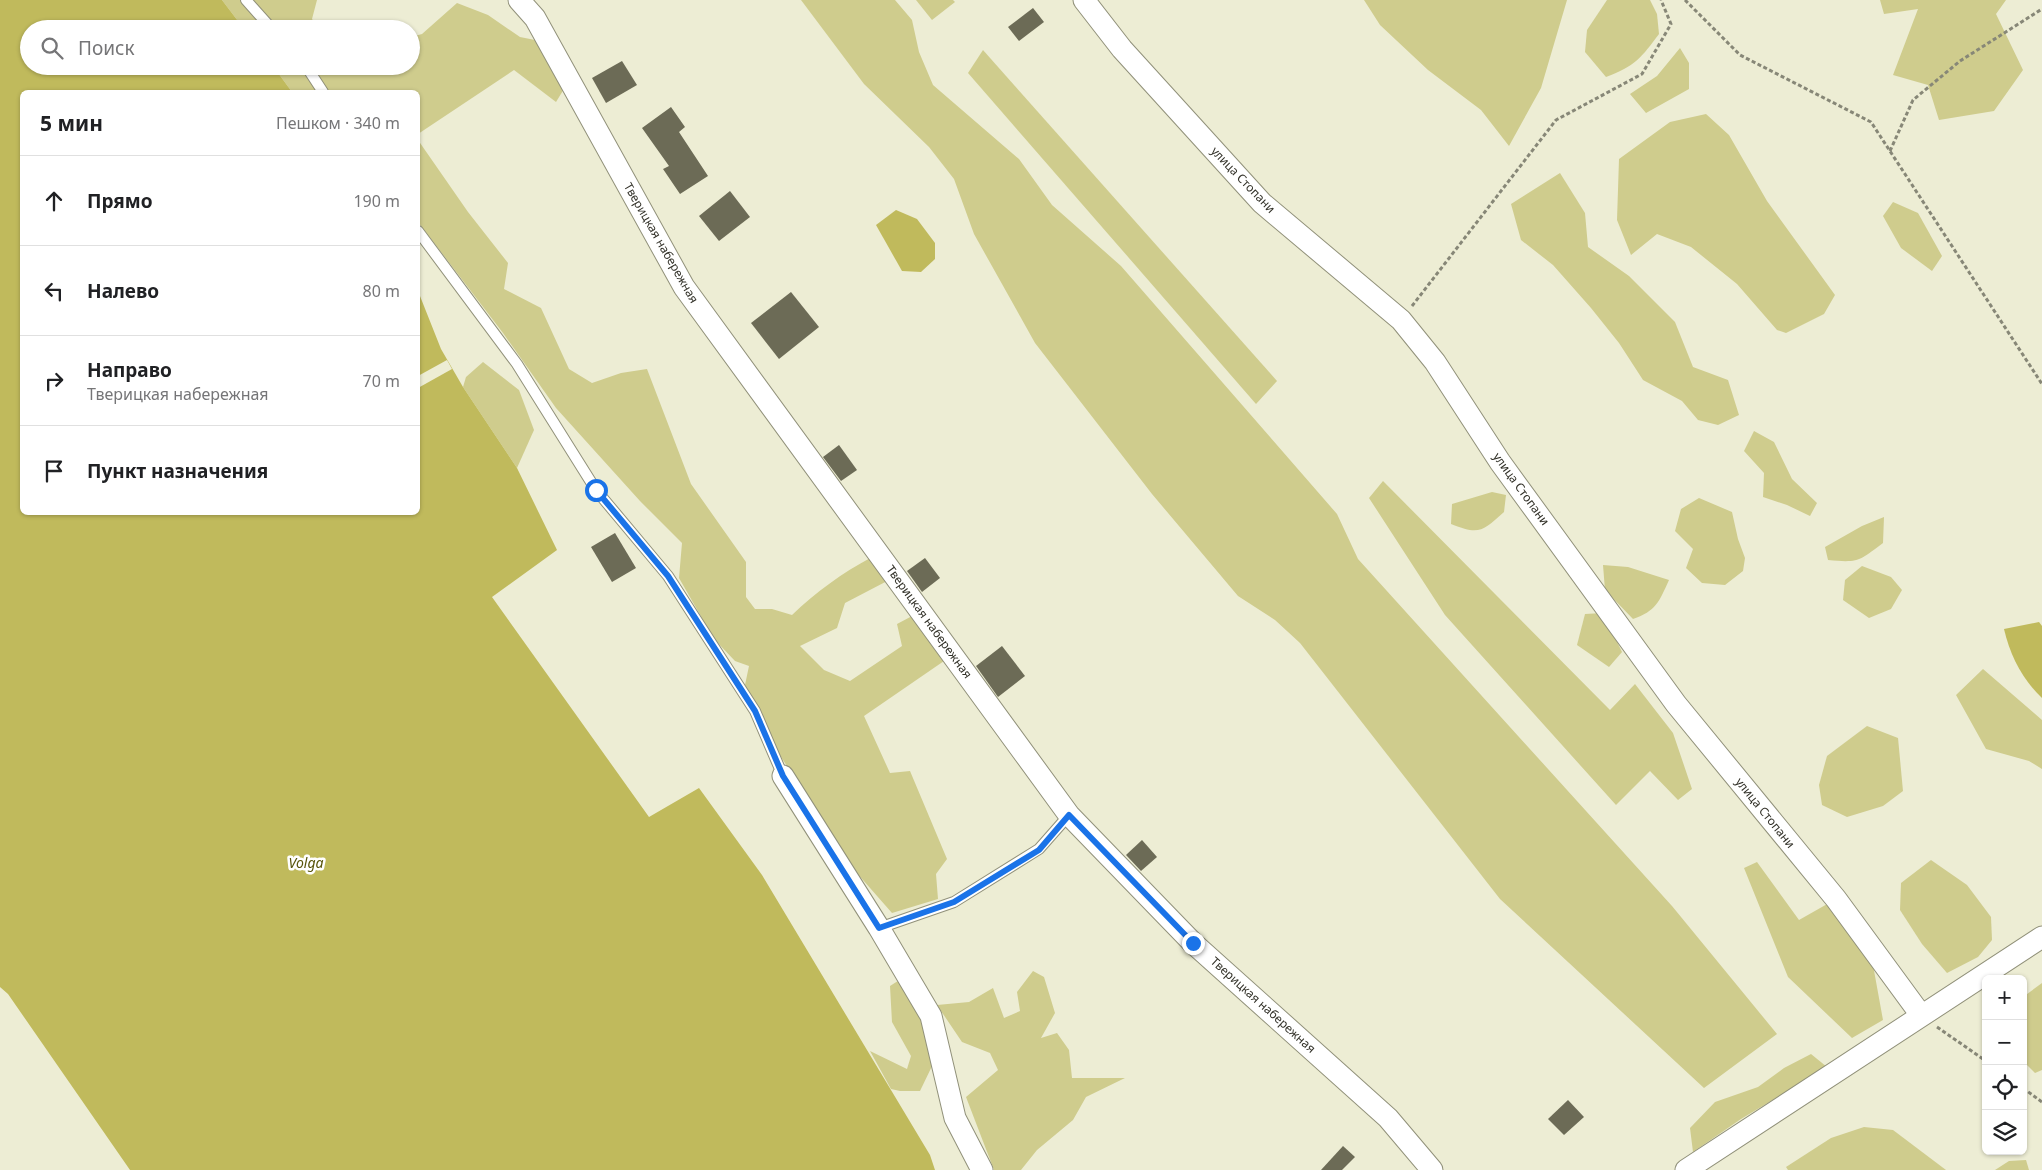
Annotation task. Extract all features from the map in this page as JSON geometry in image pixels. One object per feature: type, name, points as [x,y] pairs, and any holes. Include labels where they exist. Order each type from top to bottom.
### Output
[{"type":"street","name":"Тверицкая набережная","points":[[519,0],[535,18],[684,287],[1069,815],[1193,943],[1388,1118],[1432,1170]]},
{"type":"street","name":"улица Стопани","points":[[1084,0],[1122,49],[1262,203],[1401,320],[1435,362],[1500,462],[1676,704],[1836,899],[1921,1015]]},
{"type":"street","points":[[783,776],[879,928],[931,1016],[955,1118],[982,1170]]},
{"type":"street","points":[[1686,1170],[2042,937]]},
{"type":"lane","points":[[246,0],[264,20]]},
{"type":"lane","points":[[312,75],[322,90]]},
{"type":"lane","points":[[420,234],[517,364],[596,490],[668,576],[755,711],[783,776]]},
{"type":"lane","points":[[879,928],[954,902],[1039,850],[1069,815]]},
{"type":"path","points":[[1401,320],[1556,120],[1642,74],[1672,24],[1661,0]]},
{"type":"path","points":[[1686,0],[1740,55],[1871,122],[2042,384]]},
{"type":"path","points":[[1890,151],[1913,100],[1960,61],[2042,9]]},
{"type":"path","points":[[1921,1015],[1982,1058]]},
{"type":"path","points":[[2027,1091],[2042,1102]]},
{"type":"shaded area","points":[[222,0],[317,0],[313,20],[237,20]]},
{"type":"shaded area","points":[[801,0],[895,0],[912,20],[919,52],[933,85],[1019,159],[1052,205],[1121,266],[1337,514],[1358,559],[1672,906],[1777,1034],[1704,1088],[1500,899],[1300,643],[1275,620],[1238,596],[1152,494],[1035,343],[974,234],[954,179],[929,147],[864,84]]},
{"type":"shaded area","points":[[916,0],[953,0],[955,2],[932,20]]},
{"type":"shaded area","points":[[1364,0],[1567,0],[1541,88],[1509,146],[1481,110],[1428,70],[1380,25]]},
{"type":"shaded area","points":[[1607,0],[1650,0],[1657,14],[1659,34],[1631,65],[1606,77],[1585,52],[1587,30]]},
{"type":"shaded area","points":[[1880,0],[2006,0],[1996,14],[2023,70],[1994,111],[1939,120],[1928,85],[1893,75],[1918,9],[1884,14]]},
{"type":"shaded area","points":[[457,3],[488,15],[520,37],[540,41],[567,84],[556,102],[514,70],[420,133],[420,90],[291,90],[280,75],[420,75],[420,35]]},
{"type":"shaded area","points":[[1680,48],[1689,63],[1689,89],[1646,113],[1630,94],[1657,76]]},
{"type":"shaded area","points":[[983,50],[1277,381],[1256,404],[968,73]]},
{"type":"shaded area","points":[[1706,114],[1729,135],[1767,201],[1835,295],[1824,314],[1786,333],[1777,330],[1737,284],[1691,247],[1657,234],[1631,255],[1617,220],[1619,159],[1670,122]]},
{"type":"shaded area","points":[[420,143],[468,212],[508,263],[504,289],[541,308],[569,369],[592,383],[621,373],[647,369],[691,484],[746,562],[746,597],[755,609],[772,609],[792,615],[830,583],[872,557],[891,579],[845,603],[837,628],[800,646],[824,670],[850,681],[902,646],[897,624],[914,615],[944,661],[864,716],[890,773],[910,771],[947,859],[936,874],[938,899],[892,913],[834,847],[833,835],[779,754],[745,685],[749,666],[735,661],[714,639],[679,578],[682,543],[640,501],[556,408],[503,333],[420,225]]},
{"type":"shaded area","points":[[1560,173],[1585,213],[1588,247],[1629,276],[1675,322],[1693,367],[1728,380],[1739,415],[1718,425],[1698,420],[1682,401],[1643,380],[1619,343],[1591,308],[1553,265],[1521,240],[1511,204]]},
{"type":"shaded area","points":[[1893,202],[1918,213],[1942,256],[1932,271],[1901,248],[1883,216]]},
{"type":"shaded area","points":[[483,362],[519,390],[534,430],[517,468],[463,387],[466,377]]},
{"type":"shaded area","points":[[1754,431],[1774,442],[1792,479],[1817,503],[1810,516],[1787,505],[1763,497],[1764,473],[1744,451]]},
{"type":"shaded area","points":[[1383,481],[1610,710],[1635,684],[1673,733],[1692,789],[1678,800],[1650,771],[1616,805],[1445,615],[1369,498]]},
{"type":"shaded area","points":[[1492,492],[1506,495],[1504,512],[1490,524],[1480,530],[1468,530],[1451,524],[1452,504]]},
{"type":"shaded area","points":[[1699,498],[1732,512],[1738,539],[1745,558],[1743,571],[1725,585],[1702,583],[1686,568],[1693,549],[1675,531],[1681,509]]},
{"type":"shaded area","points":[[1884,517],[1883,543],[1869,554],[1853,561],[1828,560],[1825,547],[1862,526]]},
{"type":"shaded area","points":[[1603,565],[1628,567],[1669,580],[1656,605],[1647,613],[1633,619],[1605,590]]},
{"type":"shaded area","points":[[1862,566],[1891,577],[1902,590],[1891,609],[1869,618],[1843,600],[1845,580]]},
{"type":"shaded area","points":[[1603,613],[1622,652],[1609,667],[1577,645],[1585,614]]},
{"type":"shaded area","points":[[1983,669],[2042,720],[2042,769],[2029,761],[1986,749],[1956,695]]},
{"type":"shaded area","points":[[1867,726],[1898,738],[1903,791],[1883,806],[1847,817],[1822,805],[1819,785],[1827,756]]},
{"type":"shaded area","points":[[1931,860],[1967,885],[1991,917],[1992,940],[1978,957],[1947,973],[1922,944],[1900,910],[1901,883]]},
{"type":"shaded area","points":[[1757,862],[1799,920],[1829,903],[1871,954],[1883,1020],[1852,1038],[1788,977],[1744,868]]},
{"type":"shaded area","points":[[1033,971],[1044,977],[1055,1013],[1041,1038],[1057,1033],[1069,1050],[1072,1078],[1125,1078],[1086,1097],[1073,1120],[1037,1150],[1021,1170],[994,1170],[966,1097],[998,1070],[990,1053],[962,1042],[937,1005],[969,1002],[993,988],[1004,1018],[1020,1011],[1017,992]]},
{"type":"shaded area","points":[[901,979],[928,1034],[934,1062],[920,1091],[891,1089],[870,1051],[907,1069],[911,1056],[892,1022],[890,986]]},
{"type":"shaded area","points":[[2042,983],[2042,1070],[2035,1073],[2027,1065],[2027,994]]},
{"type":"shaded area","points":[[1811,1054],[1827,1067],[1741,1119],[1693,1152],[1690,1128],[1715,1102],[1758,1087],[1784,1068]]},
{"type":"shaded area","points":[[1864,1127],[1893,1130],[1946,1170],[1788,1170],[1786,1167],[1831,1138]]},
{"type":"shaded area","points":[[2026,1160],[2029,1170],[1995,1170],[2009,1161]]},
{"type":"water","name":"Volga","points":[[0,0],[222,0],[237,20],[20,20],[20,75],[280,75],[291,90],[20,90],[20,515],[420,515],[420,296],[441,349],[463,387],[517,468],[557,550],[492,597],[649,817],[699,788],[762,875],[930,1155],[935,1170],[130,1170],[8,994],[0,987]]},
{"type":"water","points":[[896,210],[917,219],[935,243],[935,259],[921,272],[902,271],[876,225]]},
{"type":"water","points":[[2039,622],[2042,626],[2042,698],[2028,683],[2018,666],[2004,629]]},
{"type":"pier","points":[[447,360],[452,369],[420,387],[420,375]]},
{"type":"building","points":[[1033,8],[1044,22],[1019,41],[1008,27]]},
{"type":"building","points":[[622,61],[637,85],[606,103],[592,78]]},
{"type":"building","points":[[671,107],[685,127],[679,132],[708,176],[680,194],[663,169],[669,166],[642,128]]},
{"type":"building","points":[[730,191],[750,217],[719,241],[699,216]]},
{"type":"building","points":[[791,292],[819,327],[779,359],[751,323]]},
{"type":"building","points":[[839,445],[857,470],[841,481],[823,457]]},
{"type":"building","points":[[615,533],[636,568],[612,582],[591,547]]},
{"type":"building","points":[[925,558],[940,578],[922,592],[907,571]]},
{"type":"building","points":[[1002,646],[1025,676],[998,697],[976,666]]},
{"type":"building","points":[[1142,840],[1157,857],[1141,871],[1126,855]]},
{"type":"building","points":[[1568,1100],[1584,1117],[1564,1135],[1548,1119]]},
{"type":"building","points":[[1343,1146],[1355,1157],[1342,1170],[1321,1170]]},
{"type":"route","points":[[596,490],[668,576],[755,711],[783,776],[879,928],[954,902],[1039,850],[1069,815],[1193,943]]}]
